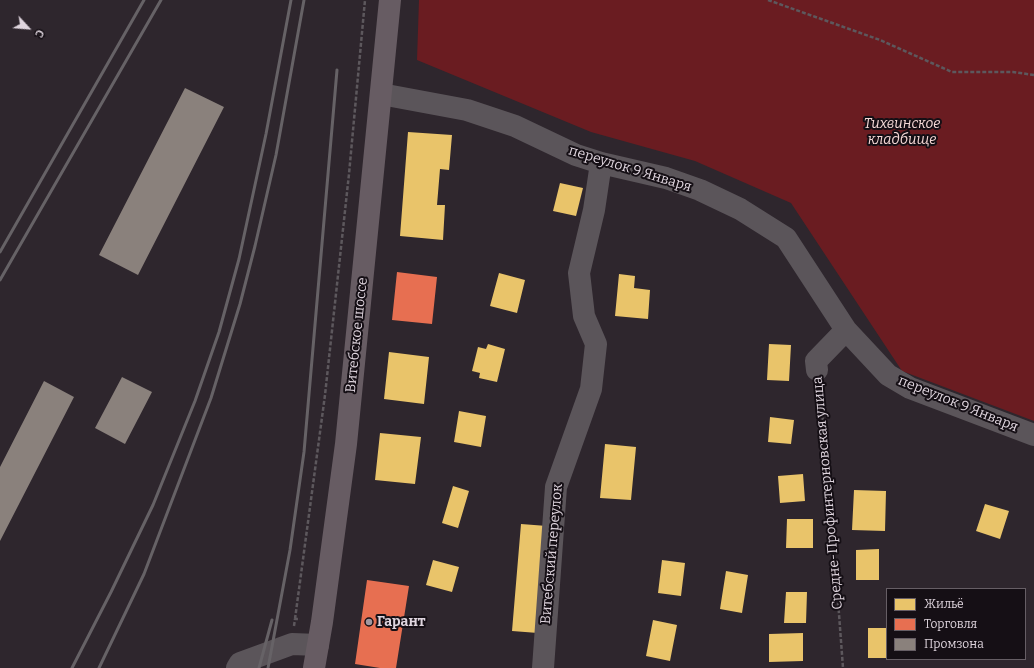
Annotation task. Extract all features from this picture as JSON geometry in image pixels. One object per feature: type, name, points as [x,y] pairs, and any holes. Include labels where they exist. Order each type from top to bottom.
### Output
[{"type":"main road","name":"Витебское шоссе","points":[[314,668],[346,444],[390,0]]},
{"type":"street","name":"переулок 9 Января","points":[[380,94],[467,110],[514,126],[576,156],[666,178],[700,190],[740,208],[786,238],[846,330],[888,375],[910,388],[1034,435]]},
{"type":"street","name":"Витебский переулок","points":[[543,668],[556,487],[591,389],[596,344],[584,316],[579,273],[594,210],[601,163]]},
{"type":"street","name":"Средне-Профинтерновская улица","points":[[817,370],[816,361],[846,330]]},
{"type":"street","points":[[237,668],[240,663],[292,644],[318,645]]},
{"type":"path","points":[[295,619],[326,387],[348,182],[365,0]]},
{"type":"path","points":[[768,0],[880,40],[952,72],[1013,72],[1034,75]]},
{"type":"path","name":"Средне-Профинтерновская улица","points":[[817,370],[827,452],[843,668]]},
{"type":"green space","name":"Тихвинское кладбище","points":[[419,0],[1034,0],[1034,421],[902,371],[791,203],[695,161],[591,132],[417,60]]},
{"type":"building: Жильё","points":[[408,132],[452,135],[449,170],[440,169],[437,205],[445,205],[443,240],[400,236]]},
{"type":"building: Жильё","points":[[560,183],[583,188],[576,216],[553,211]]},
{"type":"building: Жильё","points":[[499,273],[525,280],[517,313],[490,306]]},
{"type":"building: Жильё","points":[[619,274],[635,276],[634,288],[650,290],[648,319],[615,316]]},
{"type":"building: Жильё","points":[[488,344],[505,349],[497,382],[479,378],[480,373],[472,371],[478,347],[486,349]]},
{"type":"building: Жильё","points":[[769,344],[791,345],[789,381],[767,380]]},
{"type":"building: Жильё","points":[[389,352],[429,357],[424,404],[384,399]]},
{"type":"building: Жильё","points":[[459,411],[486,416],[481,447],[454,442]]},
{"type":"building: Жильё","points":[[770,417],[794,420],[791,444],[768,442]]},
{"type":"building: Жильё","points":[[380,433],[421,437],[415,484],[375,480]]},
{"type":"building: Жильё","points":[[605,444],[636,447],[631,500],[600,498]]},
{"type":"building: Жильё","points":[[803,474],[805,501],[780,503],[778,476]]},
{"type":"building: Жильё","points":[[453,486],[469,491],[458,528],[442,523]]},
{"type":"building: Жильё","points":[[854,490],[886,491],[885,531],[852,530]]},
{"type":"building: Жильё","points":[[985,504],[1009,511],[1000,539],[976,531]]},
{"type":"building: Жильё","points":[[787,519],[813,519],[813,548],[786,548]]},
{"type":"building: Жильё","points":[[521,524],[547,526],[538,633],[512,631]]},
{"type":"building: Жильё","points":[[879,549],[879,580],[856,580],[856,550]]},
{"type":"building: Жильё","points":[[433,560],[459,567],[452,592],[426,585]]},
{"type":"building: Жильё","points":[[662,560],[685,563],[681,596],[658,593]]},
{"type":"building: Жильё","points":[[726,571],[748,575],[742,613],[720,609]]},
{"type":"building: Жильё","points":[[786,592],[807,592],[806,623],[784,623]]},
{"type":"building: Жильё","points":[[653,620],[677,625],[670,661],[646,656]]},
{"type":"building: Жильё","points":[[868,628],[886,628],[886,658],[868,658]]},
{"type":"building: Жильё","points":[[803,633],[803,661],[769,662],[769,634]]},
{"type":"building: Торговля","points":[[397,272],[437,277],[432,324],[392,320]]},
{"type":"building: Торговля","points":[[367,580],[409,586],[396,668],[380,668],[355,664]]},
{"type":"building: Промзона","points":[[185,88],[224,107],[138,275],[99,255]]},
{"type":"building: Промзона","points":[[122,377],[152,392],[125,444],[95,428]]},
{"type":"building: Промзона","points":[[44,381],[74,397],[0,541],[0,467]]},
{"type":"railway","points":[[0,252],[144,0]]},
{"type":"railway","points":[[0,280],[161,0]]},
{"type":"railway","points":[[72,668],[153,505],[195,401],[219,332],[239,259],[266,134],[291,0]]},
{"type":"railway","points":[[99,668],[144,574],[211,398],[240,304],[276,155],[304,0]]},
{"type":"railway","points":[[268,668],[290,550],[304,452],[337,70]]},
{"type":"railway","points":[[259,668],[272,620]]},
{"type":"place","name":"Гарант","points":[[369,622]]}]
